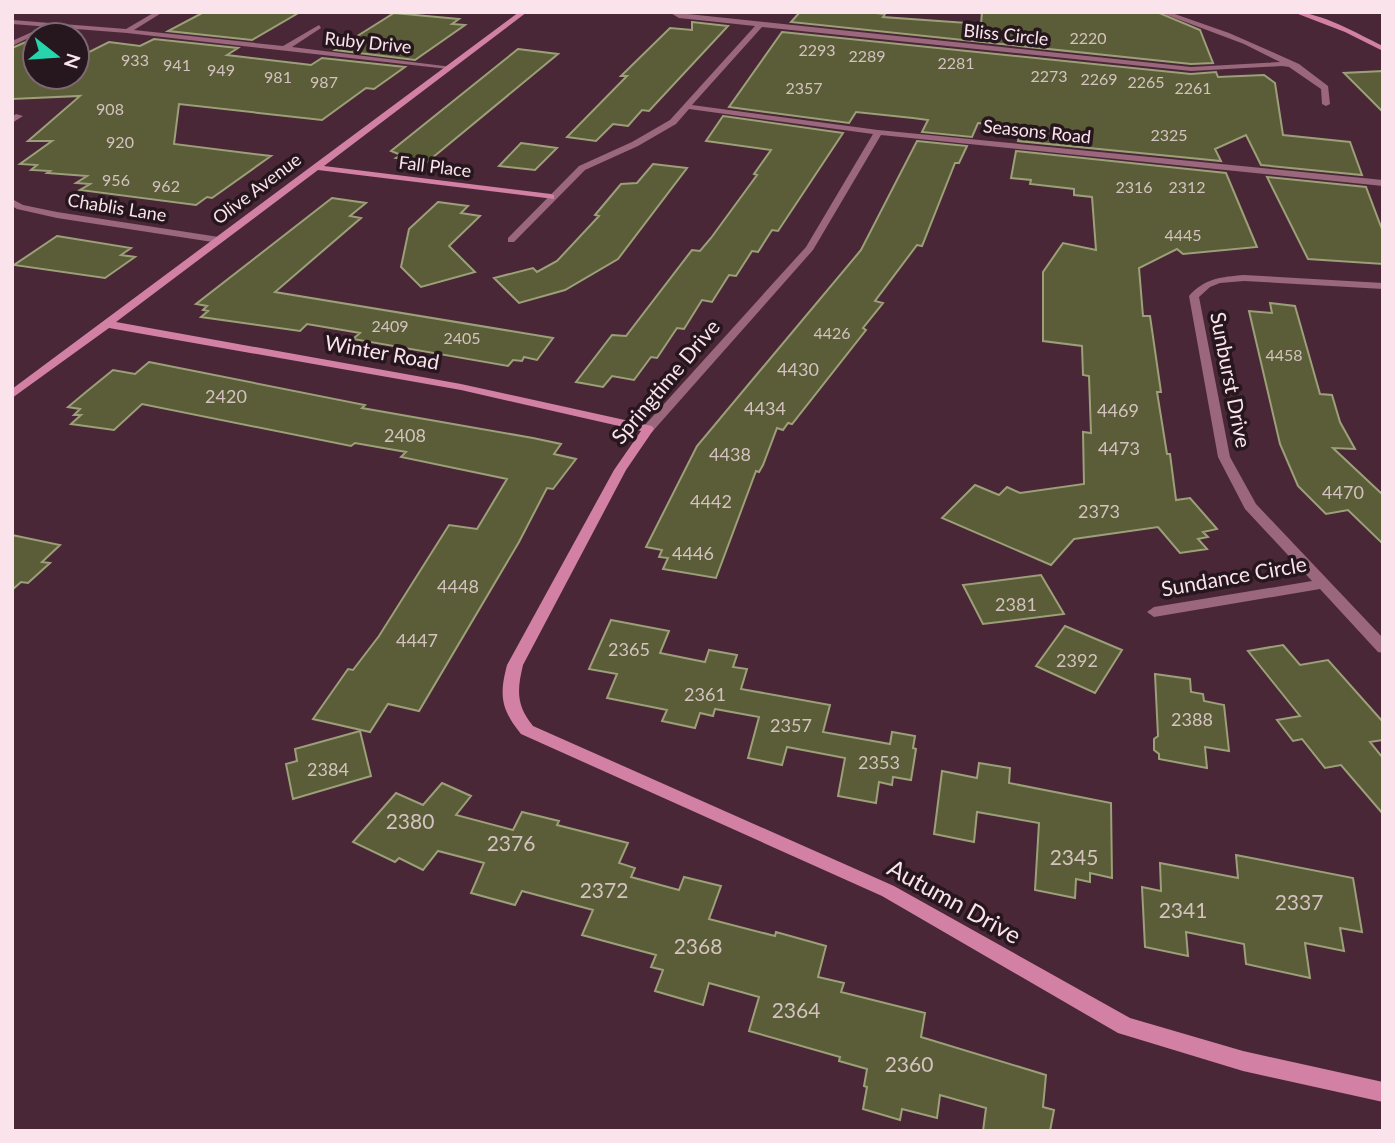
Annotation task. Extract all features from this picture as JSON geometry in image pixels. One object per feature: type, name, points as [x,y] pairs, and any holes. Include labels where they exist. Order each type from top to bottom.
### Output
[{"type":"street","points":[[127,31],[160,12]]},
{"type":"street","name":"Olive Avenue","points":[[12,395],[524,12]]},
{"type":"street","name":"Bliss Circle","points":[[672,12],[679,16],[760,25],[1191,69],[1282,64],[1296,66]]},
{"type":"street","points":[[1162,12],[1251,44],[1296,66],[1325,88],[1326,104]]},
{"type":"street","points":[[1296,12],[1347,31],[1383,49]]},
{"type":"street","points":[[512,240],[582,168],[635,144],[673,122],[760,25]]},
{"type":"street","name":"Ruby Drive","points":[[284,49],[319,27]]},
{"type":"street","name":"Ruby Drive","points":[[91,28],[447,67]]},
{"type":"street","name":"Seasons Road","points":[[688,107],[878,132],[1383,183]]},
{"type":"street","name":"Springtime Drive","points":[[515,716],[507,692],[515,665],[621,470],[648,429],[810,248],[878,132]]},
{"type":"street","name":"Fall Place","points":[[315,167],[551,197]]},
{"type":"street","name":"Chablis Lane","points":[[12,202],[20,207],[57,215],[219,240]]},
{"type":"street","name":"Sunburst Drive","points":[[1383,286],[1244,278],[1218,280],[1206,285],[1194,296],[1224,457],[1250,506],[1383,649]]},
{"type":"street","name":"Winter Road","points":[[107,324],[461,387],[648,429]]},
{"type":"street","name":"Sundance Circle","points":[[1154,612],[1322,584]]},
{"type":"street","name":"Autumn Drive","points":[[515,716],[527,730],[888,891],[1125,1026],[1243,1061],[1383,1092]]},
{"type":"building","points":[[204,12],[300,12],[252,40],[168,31]]},
{"type":"building","points":[[800,12],[866,12],[885,14],[883,17],[981,24],[982,12],[1157,12],[1200,30],[1213,63],[1191,64],[791,22]]},
{"type":"building","points":[[394,13],[459,19],[452,24],[465,25],[415,60],[335,50]]},
{"type":"building","points":[[692,22],[728,26],[649,111],[642,110],[628,126],[613,124],[596,141],[567,137],[627,76],[621,76],[670,28],[692,30]]},
{"type":"building","points":[[782,32],[1191,74],[1216,72],[1218,77],[1264,75],[1275,83],[1283,135],[1350,142],[1362,175],[1261,165],[1246,135],[1215,149],[1221,161],[1018,141],[1021,127],[978,123],[972,137],[922,132],[928,120],[913,118],[856,112],[849,123],[729,107]]},
{"type":"building","points":[[154,39],[238,48],[227,55],[311,65],[322,58],[405,67],[374,89],[366,88],[322,120],[179,104],[174,144],[271,156],[212,198],[207,197],[196,205],[80,190],[90,184],[76,183],[87,176],[47,173],[50,171],[31,170],[37,165],[20,164],[52,141],[28,141],[80,96],[12,99],[12,48],[21,44],[21,91],[91,91],[91,51],[109,42],[140,46]]},
{"type":"building","points":[[518,49],[558,54],[426,163],[396,158],[401,155],[391,151]]},
{"type":"building","points":[[1383,71],[1383,112],[1344,73]]},
{"type":"building","points":[[723,116],[843,133],[778,231],[772,230],[758,252],[752,251],[736,276],[729,275],[712,302],[702,300],[684,329],[677,328],[657,358],[651,357],[634,380],[612,376],[603,387],[576,382],[612,335],[626,336],[692,250],[700,251],[711,238],[757,175],[754,174],[771,150],[706,141]]},
{"type":"building","points":[[917,141],[967,146],[959,163],[955,163],[922,246],[917,245],[875,301],[883,303],[863,328],[866,330],[792,424],[788,423],[783,430],[777,428],[763,465],[759,472],[756,471],[716,578],[663,569],[668,558],[659,557],[662,550],[646,547],[697,446],[861,250]]},
{"type":"building","points":[[521,143],[557,148],[535,170],[499,166]]},
{"type":"building","points":[[1016,151],[1226,173],[1257,247],[1183,254],[1177,249],[1139,268],[1143,316],[1150,316],[1161,392],[1157,392],[1176,500],[1190,498],[1217,529],[1203,532],[1208,537],[1198,539],[1207,549],[1180,553],[1158,527],[1074,539],[1051,565],[942,518],[975,485],[999,495],[1007,487],[1020,493],[1084,484],[1083,432],[1091,433],[1089,376],[1083,375],[1082,346],[1043,341],[1043,272],[1063,243],[1096,250],[1092,197],[1074,195],[1074,189],[1030,184],[1031,180],[1011,178]]},
{"type":"building","points":[[653,164],[687,168],[618,259],[565,290],[519,303],[494,278],[533,268],[537,272],[557,261],[599,216],[595,215],[621,184],[637,183]]},
{"type":"building","points":[[1267,177],[1366,187],[1383,232],[1383,264],[1308,259]]},
{"type":"building","points":[[332,198],[366,203],[350,216],[361,218],[275,292],[553,338],[537,360],[524,357],[522,361],[513,360],[508,366],[353,339],[360,333],[307,324],[300,331],[201,317],[208,311],[203,310],[207,306],[196,304]]},
{"type":"building","points":[[438,202],[468,206],[461,213],[480,216],[449,246],[475,272],[421,287],[401,267],[409,229]]},
{"type":"building","points":[[57,236],[131,248],[121,255],[135,257],[105,278],[14,265]]},
{"type":"building","points":[[1270,303],[1295,306],[1320,394],[1332,395],[1340,422],[1355,449],[1333,448],[1383,495],[1383,544],[1348,510],[1326,514],[1298,486],[1280,444],[1249,311],[1272,313]]},
{"type":"building","points":[[149,362],[365,405],[362,408],[561,444],[554,454],[576,459],[553,489],[547,488],[519,542],[419,711],[388,704],[370,732],[313,719],[348,669],[353,670],[379,636],[449,525],[477,529],[507,479],[401,457],[406,452],[355,443],[351,446],[142,404],[114,430],[71,424],[81,415],[74,415],[80,409],[68,407],[113,370],[135,374]]},
{"type":"building","points":[[12,535],[60,545],[42,562],[50,563],[28,583],[21,582],[12,590]]},
{"type":"building","points":[[1041,575],[1064,614],[983,624],[963,585]]},
{"type":"building","points":[[611,620],[669,631],[660,653],[705,662],[709,650],[737,655],[733,667],[747,669],[741,689],[830,705],[823,732],[890,744],[892,732],[915,736],[913,748],[916,749],[911,780],[893,777],[892,785],[879,782],[876,803],[838,796],[845,758],[787,747],[782,765],[748,758],[759,717],[715,709],[713,716],[700,713],[695,728],[662,721],[667,710],[607,698],[617,674],[589,669]]},
{"type":"building","points":[[1065,626],[1122,650],[1095,693],[1036,666]]},
{"type":"building","points":[[1283,645],[1300,665],[1328,660],[1383,722],[1383,740],[1370,742],[1383,758],[1383,814],[1341,765],[1325,768],[1302,739],[1293,741],[1277,720],[1300,716],[1248,651]]},
{"type":"building","points":[[1155,674],[1190,679],[1191,692],[1203,694],[1204,701],[1224,705],[1229,751],[1205,747],[1207,768],[1159,759],[1159,754],[1154,750],[1154,739],[1158,736]]},
{"type":"building","points":[[360,731],[371,776],[293,799],[286,764],[297,761],[295,749]]},
{"type":"building","points":[[979,763],[1010,768],[1009,783],[1111,803],[1112,878],[1090,873],[1090,882],[1076,879],[1075,898],[1035,890],[1039,823],[977,812],[974,842],[934,834],[942,771],[977,778]]},
{"type":"building","points":[[442,783],[471,796],[456,815],[513,830],[522,812],[559,821],[557,825],[628,843],[619,863],[635,868],[631,877],[679,890],[684,877],[721,886],[709,919],[775,936],[776,932],[826,946],[818,977],[844,983],[841,992],[925,1013],[921,1037],[1046,1075],[1043,1107],[1054,1110],[1050,1131],[983,1131],[986,1108],[940,1095],[937,1118],[902,1109],[900,1120],[863,1109],[867,1069],[839,1061],[840,1057],[749,1031],[759,997],[709,983],[703,1005],[655,991],[663,970],[651,967],[656,955],[582,935],[593,910],[522,891],[515,905],[471,893],[484,863],[438,851],[423,870],[399,858],[395,862],[353,842],[396,793],[423,805]]},
{"type":"building","points":[[1236,855],[1353,878],[1362,932],[1340,928],[1344,951],[1305,943],[1310,978],[1246,964],[1244,944],[1186,932],[1188,956],[1145,947],[1142,887],[1161,891],[1160,863],[1238,878]]}]
